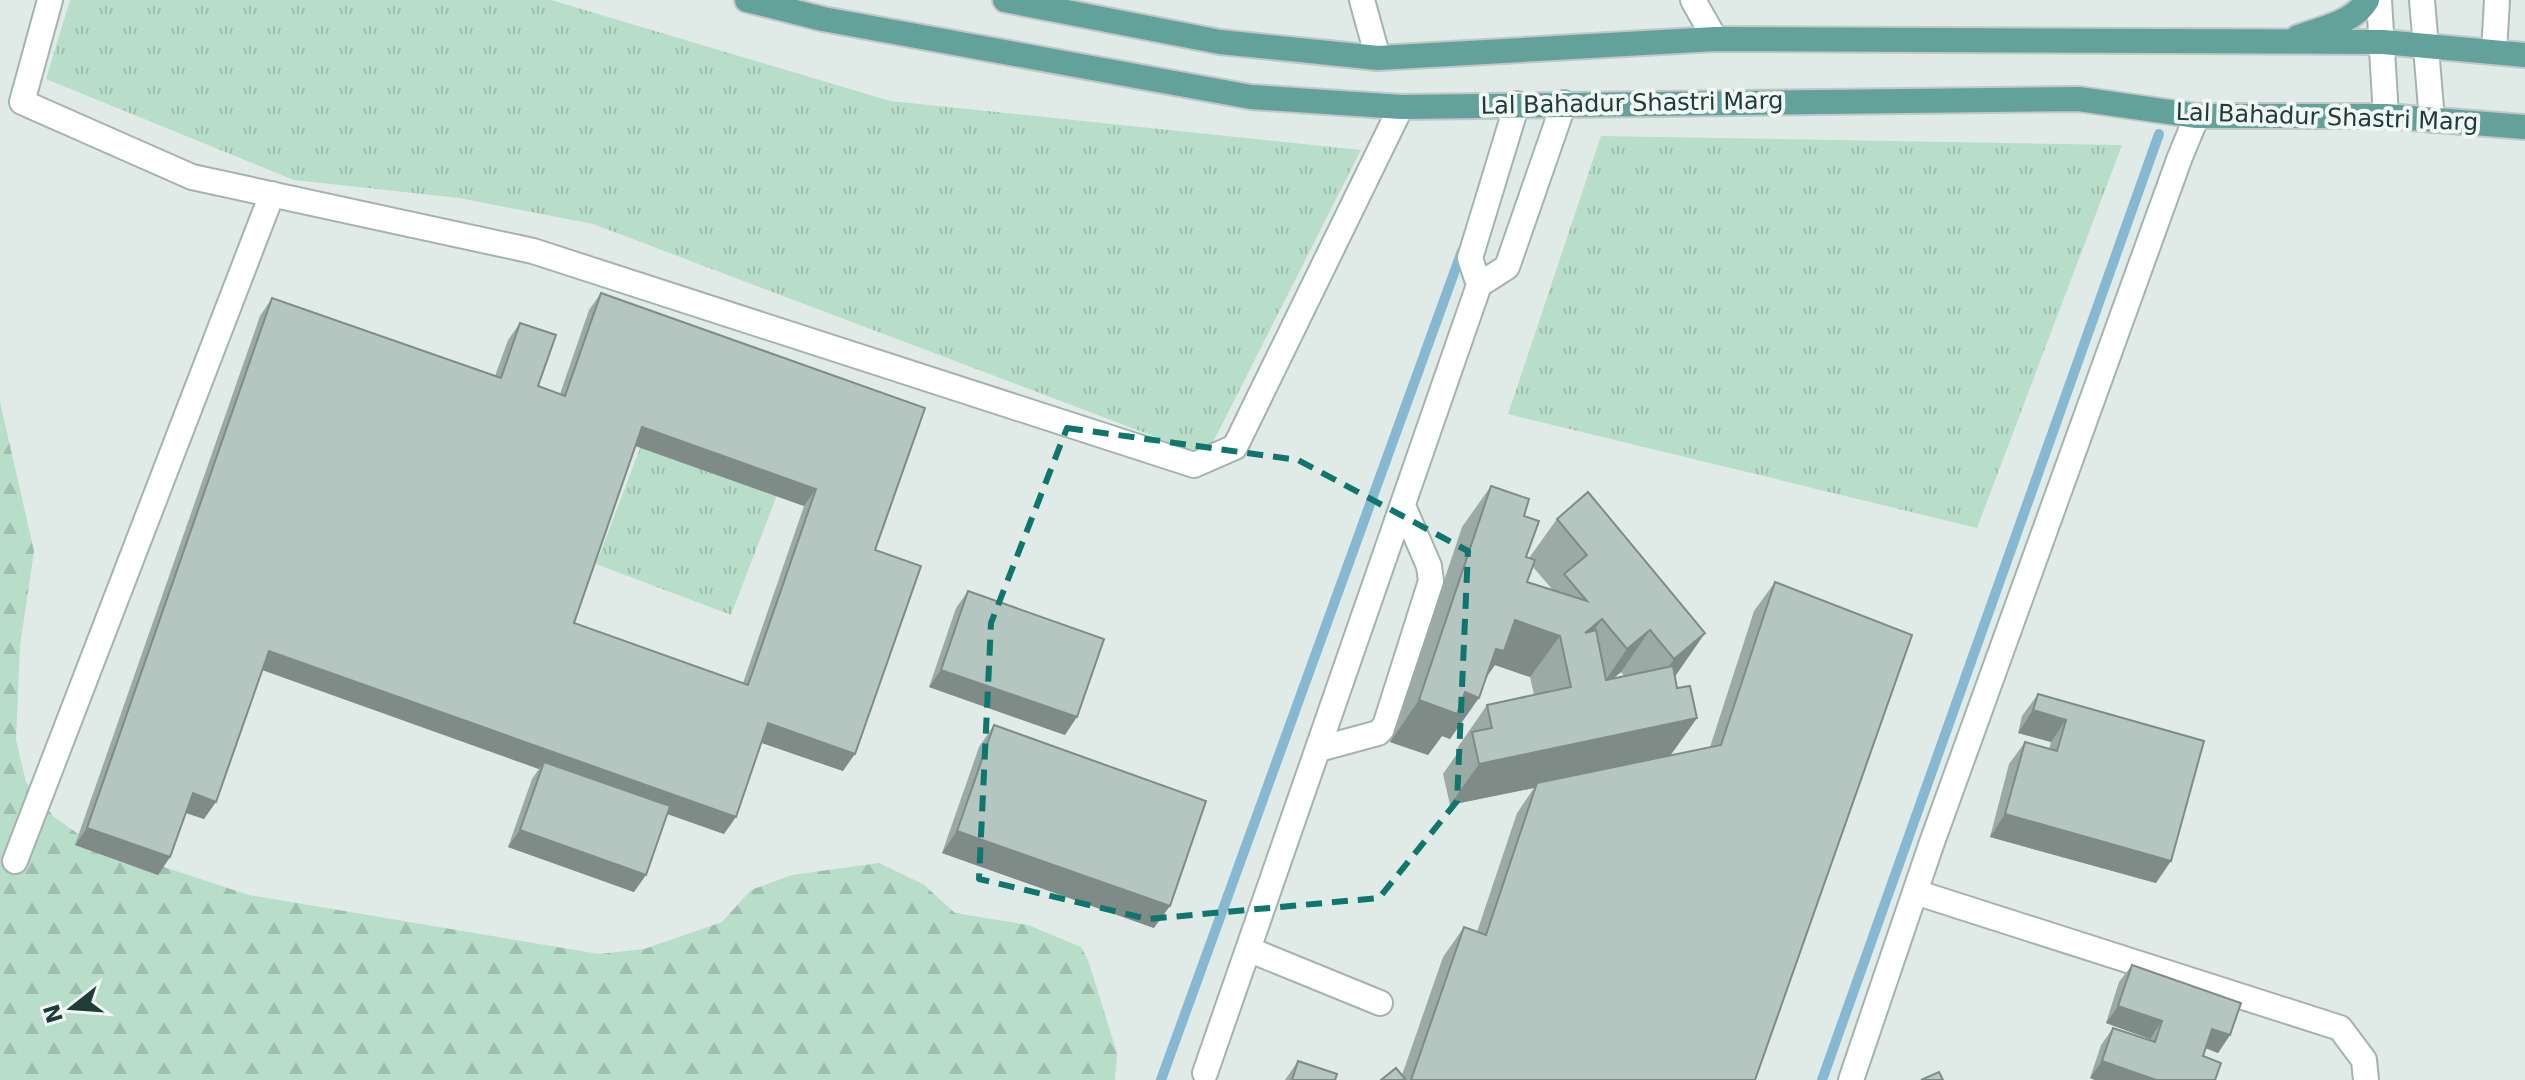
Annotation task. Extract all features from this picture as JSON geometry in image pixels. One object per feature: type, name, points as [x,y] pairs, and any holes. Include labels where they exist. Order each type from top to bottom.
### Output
[{"type":"main road","name":"Lal Bahadur Shastri Marg","points":[[747,0],[822,10],[1251,97],[1401,107],[2079,99],[2197,116],[2386,116],[2525,127]]},
{"type":"main road","points":[[1005,0],[1220,42],[1378,58],[1715,39],[2383,42],[2525,55]]},
{"type":"main road","points":[[2285,42],[2345,20],[2367,0]]},
{"type":"street","points":[[50,0],[22,102],[192,177],[533,251],[1194,465],[1235,447],[1401,107]]},
{"type":"street","points":[[1362,0],[1378,58]]},
{"type":"street","points":[[1693,0],[1715,39]]},
{"type":"street","points":[[2379,0],[2386,116]]},
{"type":"street","points":[[2422,0],[2432,120]]},
{"type":"street","points":[[2494,52],[2497,0]]},
{"type":"street","points":[[1479,285],[1507,267],[1564,103]]},
{"type":"street","points":[[1206,1078],[1479,285],[1470,258],[1517,104]]},
{"type":"street","points":[[1851,1080],[1915,892],[2197,116]]},
{"type":"street","points":[[15,861],[272,194]]},
{"type":"street","points":[[1319,749],[1378,733],[1385,726],[1431,581],[1429,566],[1403,506]]},
{"type":"street","points":[[1915,892],[2340,1028],[2364,1060],[2366,1080]]},
{"type":"street","points":[[1250,950],[1380,1003]]},
{"type":"highlighted area","points":[[1067,428],[1298,460],[1468,551],[1457,801],[1379,898],[1148,919],[979,879],[991,623]]},
{"type":"green space","points":[[70,0],[551,0],[890,101],[1361,150],[1206,456],[593,224],[459,198],[294,180],[46,79]]},
{"type":"green space","points":[[1601,136],[2122,145],[1977,528],[1508,414]]},
{"type":"green space","points":[[0,402],[34,551],[20,646],[16,740],[26,782],[54,817],[91,843],[249,895],[599,954],[644,949],[722,922],[751,890],[792,875],[879,863],[923,884],[955,913],[1028,925],[1081,947],[1088,960],[1117,1053],[1115,1080],[0,1080]]},
{"type":"green space","points":[[644,438],[779,490],[731,615],[596,564]]},
{"type":"building","points":[[601,293],[925,408],[875,550],[921,566],[855,754],[768,723],[736,817],[269,651],[216,802],[193,793],[170,857],[87,828],[272,298],[501,378],[520,323],[556,335],[538,386],[565,396]],"holes":[[[642,427],[816,489],[748,685],[574,623]]]},
{"type":"building","points":[[1491,486],[1529,499],[1524,516],[1539,521],[1526,557],[1535,560],[1527,582],[1587,601],[1564,574],[1587,555],[1557,519],[1588,492],[1705,633],[1674,659],[1650,630],[1627,649],[1602,619],[1585,633],[1596,630],[1606,680],[1673,666],[1677,688],[1690,686],[1697,718],[1479,764],[1472,732],[1492,728],[1487,705],[1571,687],[1560,636],[1515,620],[1504,651],[1496,649],[1479,698],[1465,692],[1457,714],[1419,700]]},
{"type":"building","points":[[1775,582],[1912,635],[1755,1080],[1411,1080],[1464,927],[1486,935],[1537,783],[1721,745]]},
{"type":"building","points":[[968,591],[1104,639],[1077,717],[941,670]]},
{"type":"building","points":[[2038,694],[2204,741],[2171,861],[2005,814],[2025,742],[2057,751],[2066,720],[2033,710]]},
{"type":"building","points":[[994,725],[1206,801],[1170,906],[957,831]]},
{"type":"building","points":[[544,762],[670,806],[646,875],[520,830]]},
{"type":"building","points":[[2132,965],[2241,1003],[2230,1035],[2212,1029],[2203,1056],[2221,1063],[2215,1080],[2156,1080],[2102,1061],[2113,1028],[2155,1042],[2162,1021],[2118,1006]]},
{"type":"building","points":[[1298,1061],[1337,1074],[1335,1080],[1292,1080]]},
{"type":"building","points":[[1396,1068],[1406,1080],[1381,1080]]},
{"type":"building","points":[[1939,1072],[1943,1080],[1921,1080]]},
{"type":"waterway","points":[[1822,1080],[2159,134]]},
{"type":"waterway","points":[[1161,1080],[1462,251]]}]
